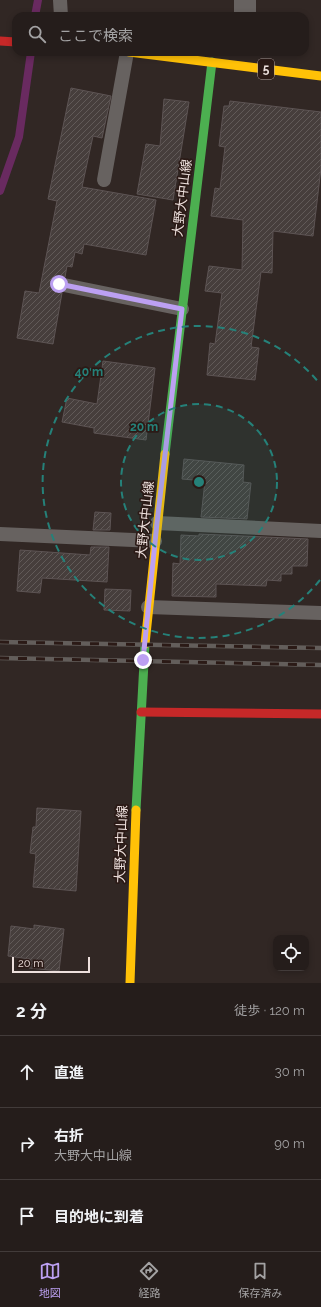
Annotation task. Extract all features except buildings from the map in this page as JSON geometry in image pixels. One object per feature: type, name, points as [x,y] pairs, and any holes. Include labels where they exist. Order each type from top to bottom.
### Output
[{"type":"main road","points":[[0,41],[12,42]]},
{"type":"main road","name":"5","points":[[162,56],[212,62],[244,59],[321,76]]},
{"type":"main road","name":"大野大中山線","points":[[130,983],[131,924],[141,712],[148,607],[212,62]]},
{"type":"main road","points":[[141,712],[321,714]]},
{"type":"street","points":[[245,0],[245,12]]},
{"type":"lane","points":[[60,0],[61,12]]},
{"type":"lane","points":[[104,180],[127,56]]},
{"type":"lane","points":[[59,284],[182,309]]},
{"type":"lane","points":[[157,523],[321,531]]},
{"type":"lane","points":[[0,534],[155,541]]},
{"type":"lane","points":[[148,607],[321,613]]},
{"type":"waterway","points":[[36,12],[38,0]]},
{"type":"waterway","points":[[0,191],[19,137],[30,56]]},
{"type":"railway","points":[[0,642],[321,648]]},
{"type":"railway","points":[[0,658],[321,665]]},
{"type":"traffic: fast","points":[[165,454],[212,62]]},
{"type":"traffic: fast","points":[[136,810],[145,644]]},
{"type":"traffic: slow","points":[[161,56],[321,76]]},
{"type":"traffic: slow","points":[[145,644],[165,454]]},
{"type":"traffic: slow","points":[[130,983],[136,810]]},
{"type":"traffic: jam","points":[[0,41],[12,42]]},
{"type":"traffic: jam","points":[[141,712],[321,714]]},
{"type":"route","points":[[59,284],[182,309],[157,523],[143,660]]}]
